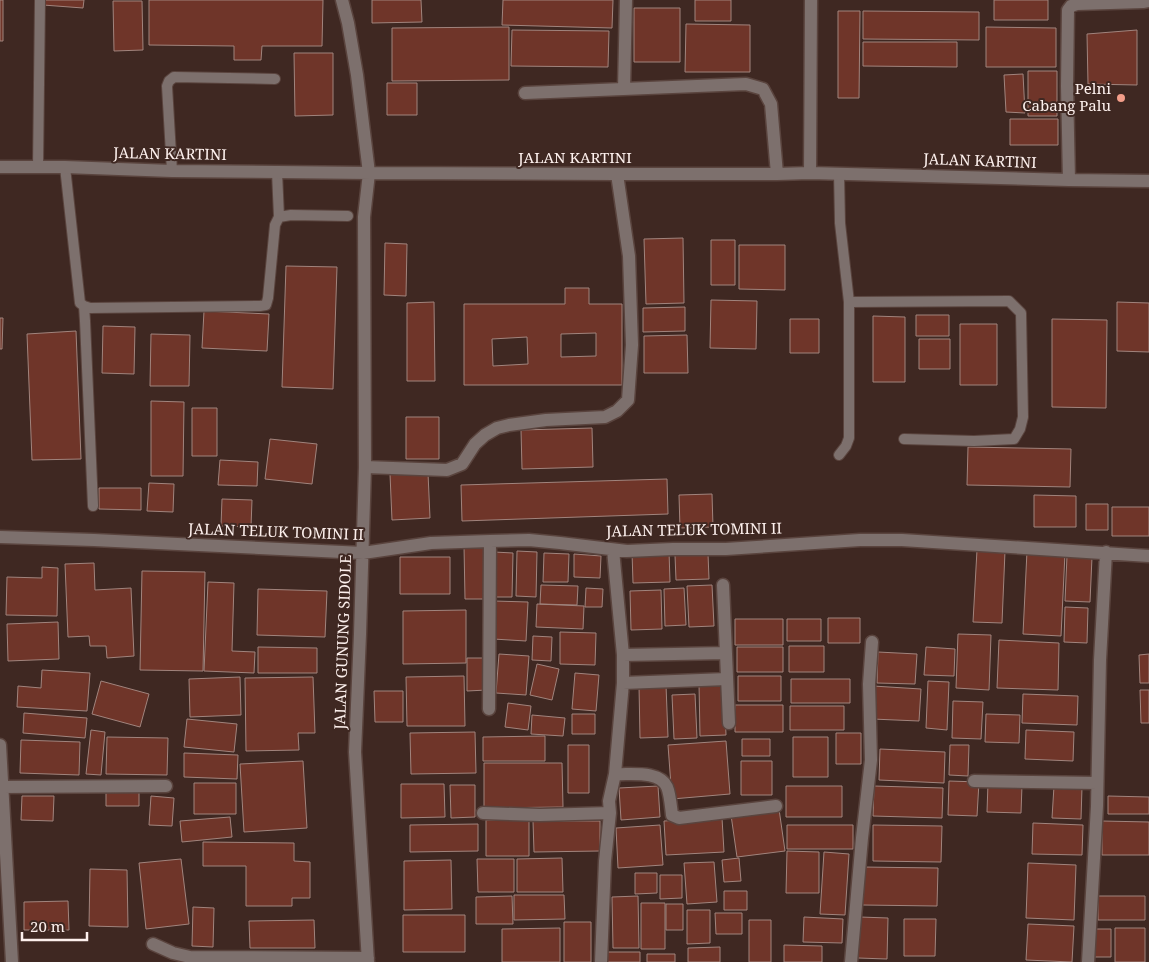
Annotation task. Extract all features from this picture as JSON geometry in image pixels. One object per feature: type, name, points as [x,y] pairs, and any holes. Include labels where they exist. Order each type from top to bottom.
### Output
[{"type":"street","name":"JALAN GUNUNG SIDOLE","points":[[342,0],[357,75],[369,173],[364,217],[365,467],[355,752],[368,960]]},
{"type":"street","points":[[624,89],[626,0]]},
{"type":"street","points":[[810,173],[811,0]]},
{"type":"street","points":[[1069,180],[1068,10],[1071,6],[1077,4],[1149,1]]},
{"type":"street","points":[[525,93],[746,84],[763,89],[771,104],[777,174]]},
{"type":"street","name":"JALAN KARTINI","points":[[0,167],[369,173],[839,173],[1149,181]]},
{"type":"street","points":[[365,467],[447,470],[462,464],[475,444],[497,428],[546,420],[605,417],[617,411],[628,400],[632,346],[629,256],[618,174]]},
{"type":"street","name":"JALAN TELUK TOMINI II","points":[[0,537],[363,553],[431,543],[529,540],[627,551],[726,549],[860,540],[902,540],[1149,556]]},
{"type":"street","points":[[489,709],[490,541]]},
{"type":"street","points":[[601,962],[605,861],[610,813],[609,802],[615,774],[623,683],[623,655],[613,550]]},
{"type":"street","points":[[1088,962],[1106,552]]},
{"type":"street","points":[[723,585],[729,723]]},
{"type":"street","points":[[851,962],[871,760],[869,684],[872,642]]},
{"type":"street","points":[[623,655],[726,653]]},
{"type":"street","points":[[623,683],[727,678]]},
{"type":"street","points":[[0,745],[8,960]]},
{"type":"street","points":[[615,774],[651,775],[659,779],[667,786],[672,814],[679,818],[776,806]]},
{"type":"street","points":[[974,780],[1097,783]]},
{"type":"street","points":[[1,787],[166,786]]},
{"type":"street","points":[[483,813],[540,815],[610,813]]},
{"type":"street","points":[[153,944],[173,953],[190,957],[368,960]]},
{"type":"lane","points":[[38,168],[40,0]]},
{"type":"lane","points":[[172,171],[169,81],[174,78],[274,79]]},
{"type":"lane","points":[[65,167],[80,303],[90,308],[266,305],[275,225],[279,217],[277,172]]},
{"type":"lane","points":[[839,173],[840,223],[849,302],[849,438],[839,455]]},
{"type":"lane","points":[[279,217],[291,215],[348,216]]},
{"type":"lane","points":[[849,302],[1009,301],[1021,313],[1023,417],[1020,429],[1014,439],[974,441],[904,439]]},
{"type":"lane","points":[[84,306],[92,506]]},
{"type":"building","points":[[0,0],[3,0],[3,41],[0,41]]},
{"type":"building","points":[[44,0],[84,0],[83,8],[43,5]]},
{"type":"building","points":[[149,0],[323,0],[322,46],[262,46],[261,60],[234,60],[234,46],[149,45]]},
{"type":"building","points":[[372,0],[421,0],[422,22],[372,23]]},
{"type":"building","points":[[503,0],[613,0],[612,28],[502,25]]},
{"type":"building","points":[[695,0],[731,0],[731,21],[695,21]]},
{"type":"building","points":[[994,0],[1048,0],[1048,20],[994,20]]},
{"type":"building","points":[[113,1],[142,1],[143,50],[114,51]]},
{"type":"building","points":[[634,8],[680,8],[680,62],[634,62]]},
{"type":"building","points":[[838,11],[860,11],[859,98],[838,98]]},
{"type":"building","points":[[863,11],[979,12],[979,40],[863,39]]},
{"type":"building","points":[[686,24],[750,25],[750,72],[685,72]]},
{"type":"building","points":[[509,27],[509,80],[392,81],[392,28]]},
{"type":"building","points":[[986,27],[1056,28],[1056,67],[986,67]]},
{"type":"building","points":[[512,30],[609,31],[608,67],[511,66]]},
{"type":"building","points":[[1137,30],[1137,85],[1088,84],[1087,34]]},
{"type":"building","points":[[863,42],[957,42],[957,67],[863,66]]},
{"type":"building","points":[[294,53],[333,53],[333,115],[295,116]]},
{"type":"building","points":[[1028,71],[1057,71],[1057,116],[1028,116]]},
{"type":"building","points":[[1023,74],[1025,113],[1006,112],[1004,75]]},
{"type":"building","points":[[387,83],[417,83],[417,115],[387,115]]},
{"type":"building","points":[[1010,119],[1058,119],[1058,145],[1010,145]]},
{"type":"building","points":[[683,238],[684,303],[646,304],[644,239]]},
{"type":"building","points":[[711,240],[735,240],[735,285],[711,285]]},
{"type":"building","points":[[385,243],[407,244],[406,296],[384,295]]},
{"type":"building","points":[[739,245],[785,245],[785,290],[739,289]]},
{"type":"building","points":[[286,266],[337,267],[333,389],[282,387]]},
{"type":"building","points":[[565,288],[589,288],[589,304],[622,304],[622,385],[464,385],[464,304],[565,304]],"holes":[[[596,333],[596,356],[561,357],[561,334]],[[527,337],[528,364],[493,366],[492,339]]]},
{"type":"building","points":[[711,300],[757,301],[756,349],[710,348]]},
{"type":"building","points":[[434,302],[435,381],[407,381],[407,303]]},
{"type":"building","points":[[1117,302],[1149,303],[1149,352],[1117,351]]},
{"type":"building","points":[[685,307],[685,331],[643,332],[643,308]]},
{"type":"building","points":[[204,311],[269,314],[267,351],[202,348]]},
{"type":"building","points":[[916,315],[949,315],[949,336],[916,336]]},
{"type":"building","points":[[873,316],[905,317],[905,382],[873,382]]},
{"type":"building","points":[[0,318],[3,318],[2,349],[0,349]]},
{"type":"building","points":[[790,319],[819,319],[819,353],[790,353]]},
{"type":"building","points":[[1052,319],[1107,320],[1106,408],[1052,407]]},
{"type":"building","points":[[960,324],[997,324],[997,385],[960,385]]},
{"type":"building","points":[[103,326],[135,327],[134,374],[102,373]]},
{"type":"building","points":[[76,331],[81,459],[32,460],[27,334]]},
{"type":"building","points":[[151,334],[190,335],[189,386],[150,386]]},
{"type":"building","points":[[687,335],[688,373],[644,373],[644,336]]},
{"type":"building","points":[[919,339],[950,339],[950,369],[919,369]]},
{"type":"building","points":[[151,401],[184,402],[183,476],[151,476]]},
{"type":"building","points":[[192,408],[217,408],[217,456],[192,456]]},
{"type":"building","points":[[406,417],[439,417],[439,459],[406,459]]},
{"type":"building","points":[[592,428],[593,467],[522,469],[521,430]]},
{"type":"building","points":[[270,439],[317,444],[312,484],[265,479]]},
{"type":"building","points":[[968,447],[1071,449],[1070,487],[967,485]]},
{"type":"building","points":[[220,460],[258,462],[257,486],[218,485]]},
{"type":"building","points":[[428,473],[430,518],[392,520],[390,474]]},
{"type":"building","points":[[667,479],[668,514],[462,521],[461,485]]},
{"type":"building","points":[[149,483],[174,484],[173,512],[147,511]]},
{"type":"building","points":[[99,488],[141,488],[141,510],[99,509]]},
{"type":"building","points":[[712,494],[713,527],[680,528],[679,495]]},
{"type":"building","points":[[1034,495],[1076,496],[1076,527],[1034,527]]},
{"type":"building","points":[[222,499],[252,500],[251,527],[221,526]]},
{"type":"building","points":[[1086,504],[1108,504],[1108,530],[1086,530]]},
{"type":"building","points":[[1112,507],[1149,507],[1149,536],[1112,536]]},
{"type":"building","points":[[489,545],[489,599],[465,599],[464,546]]},
{"type":"building","points":[[977,550],[1005,551],[1002,623],[973,622]]},
{"type":"building","points":[[517,551],[537,552],[536,597],[516,596]]},
{"type":"building","points":[[669,551],[670,582],[633,583],[632,552]]},
{"type":"building","points":[[1027,551],[1065,553],[1061,636],[1023,634]]},
{"type":"building","points":[[494,552],[513,553],[512,597],[493,597]]},
{"type":"building","points":[[544,553],[569,554],[568,582],[543,582]]},
{"type":"building","points":[[574,554],[601,556],[600,578],[574,577]]},
{"type":"building","points":[[708,554],[709,579],[676,580],[675,555]]},
{"type":"building","points":[[1067,556],[1092,557],[1090,602],[1065,601]]},
{"type":"building","points":[[400,557],[450,557],[450,594],[400,594]]},
{"type":"building","points":[[94,563],[95,590],[131,588],[134,656],[107,658],[106,646],[90,646],[89,636],[68,637],[65,564]]},
{"type":"building","points":[[42,567],[58,568],[57,616],[6,615],[7,577],[42,578]]},
{"type":"building","points":[[142,571],[205,572],[203,671],[140,670]]},
{"type":"building","points":[[208,582],[234,583],[232,651],[255,652],[254,673],[204,671]]},
{"type":"building","points":[[541,585],[578,586],[577,605],[540,604]]},
{"type":"building","points":[[712,585],[714,626],[689,627],[687,586]]},
{"type":"building","points":[[586,588],[603,589],[602,607],[585,607]]},
{"type":"building","points":[[684,588],[686,625],[665,626],[664,589]]},
{"type":"building","points":[[258,589],[327,591],[325,637],[257,635]]},
{"type":"building","points":[[661,590],[662,629],[631,630],[630,591]]},
{"type":"building","points":[[494,601],[528,602],[526,641],[493,639]]},
{"type":"building","points":[[537,604],[584,606],[583,629],[536,627]]},
{"type":"building","points":[[1065,607],[1088,608],[1087,643],[1064,642]]},
{"type":"building","points":[[466,610],[466,663],[403,664],[403,611]]},
{"type":"building","points":[[828,618],[860,618],[860,643],[828,643]]},
{"type":"building","points":[[735,619],[783,619],[783,645],[735,645]]},
{"type":"building","points":[[787,619],[821,619],[821,641],[787,641]]},
{"type":"building","points":[[58,622],[59,659],[8,661],[7,624]]},
{"type":"building","points":[[560,632],[596,633],[595,665],[560,664]]},
{"type":"building","points":[[958,634],[991,635],[989,690],[956,688]]},
{"type":"building","points":[[533,636],[552,637],[551,661],[532,660]]},
{"type":"building","points":[[999,640],[1059,643],[1058,690],[997,688]]},
{"type":"building","points":[[789,646],[824,646],[824,672],[789,672]]},
{"type":"building","points":[[258,647],[317,648],[317,673],[258,673]]},
{"type":"building","points":[[737,647],[783,647],[783,672],[737,672]]},
{"type":"building","points":[[926,647],[955,649],[954,676],[924,675]]},
{"type":"building","points":[[878,652],[917,654],[915,684],[877,683]]},
{"type":"building","points":[[499,654],[529,656],[526,695],[496,693]]},
{"type":"building","points":[[1149,654],[1149,683],[1140,683],[1139,655]]},
{"type":"building","points":[[467,658],[487,658],[487,690],[467,691]]},
{"type":"building","points":[[537,664],[559,669],[552,700],[530,695]]},
{"type":"building","points":[[42,670],[90,673],[87,711],[17,707],[18,686],[41,688]]},
{"type":"building","points":[[575,673],[599,675],[596,711],[572,709]]},
{"type":"building","points":[[464,676],[465,726],[407,726],[406,677]]},
{"type":"building","points":[[738,676],[781,676],[781,701],[738,701]]},
{"type":"building","points":[[240,677],[241,715],[190,717],[189,679]]},
{"type":"building","points":[[313,677],[315,733],[298,733],[299,750],[246,751],[245,678]]},
{"type":"building","points":[[791,679],[850,679],[850,703],[791,703]]},
{"type":"building","points":[[101,681],[149,694],[140,727],[92,714]]},
{"type":"building","points":[[928,681],[949,682],[947,730],[926,728]]},
{"type":"building","points":[[724,683],[726,735],[700,736],[699,684]]},
{"type":"building","points":[[666,685],[668,737],[640,738],[639,686]]},
{"type":"building","points":[[873,686],[921,689],[919,721],[872,719]]},
{"type":"building","points":[[1140,690],[1149,690],[1149,723],[1141,723]]},
{"type":"building","points":[[374,691],[403,691],[403,722],[375,722]]},
{"type":"building","points":[[695,694],[697,738],[674,739],[672,695]]},
{"type":"building","points":[[1023,694],[1078,696],[1077,725],[1022,723]]},
{"type":"building","points":[[953,701],[983,702],[981,739],[952,738]]},
{"type":"building","points":[[508,703],[531,706],[528,730],[505,727]]},
{"type":"building","points":[[735,705],[783,705],[783,732],[735,732]]},
{"type":"building","points":[[790,706],[844,706],[844,730],[790,730]]},
{"type":"building","points":[[24,713],[87,718],[85,738],[23,733]]},
{"type":"building","points":[[572,714],[595,714],[595,734],[572,734]]},
{"type":"building","points":[[986,714],[1020,715],[1019,743],[985,742]]},
{"type":"building","points":[[532,715],[565,718],[563,736],[531,734]]},
{"type":"building","points":[[187,719],[237,724],[234,752],[184,747]]},
{"type":"building","points":[[91,730],[105,732],[101,775],[86,774]]},
{"type":"building","points":[[1026,730],[1074,732],[1073,761],[1025,759]]},
{"type":"building","points":[[475,732],[476,773],[411,774],[410,733]]},
{"type":"building","points":[[836,733],[861,733],[861,764],[836,764]]},
{"type":"building","points":[[545,736],[545,761],[483,761],[483,737]]},
{"type":"building","points":[[107,737],[168,738],[167,775],[106,774]]},
{"type":"building","points":[[793,737],[828,737],[828,777],[793,777]]},
{"type":"building","points":[[742,739],[770,739],[770,756],[742,756]]},
{"type":"building","points":[[21,740],[80,742],[79,775],[20,773]]},
{"type":"building","points":[[726,741],[730,794],[672,799],[668,745]]},
{"type":"building","points":[[568,745],[589,745],[589,793],[568,793]]},
{"type":"building","points":[[950,745],[969,745],[968,776],[949,775]]},
{"type":"building","points":[[880,749],[945,752],[944,783],[879,780]]},
{"type":"building","points":[[184,753],[238,755],[237,779],[184,777]]},
{"type":"building","points":[[303,761],[307,828],[244,832],[240,764]]},
{"type":"building","points":[[741,761],[772,761],[772,795],[741,795]]},
{"type":"building","points":[[484,763],[562,763],[563,807],[484,808]]},
{"type":"building","points":[[949,781],[979,782],[977,816],[948,815]]},
{"type":"building","points":[[194,783],[236,783],[236,814],[194,814]]},
{"type":"building","points":[[988,783],[1022,785],[1021,813],[987,812]]},
{"type":"building","points":[[401,784],[444,784],[445,817],[401,818]]},
{"type":"building","points":[[450,785],[475,785],[475,817],[451,818]]},
{"type":"building","points":[[658,786],[660,817],[621,820],[619,788]]},
{"type":"building","points":[[786,786],[842,786],[842,817],[786,817]]},
{"type":"building","points":[[874,786],[943,788],[942,818],[873,816]]},
{"type":"building","points":[[1054,786],[1082,787],[1081,819],[1052,818]]},
{"type":"building","points":[[106,791],[139,791],[139,806],[106,806]]},
{"type":"building","points":[[22,796],[54,796],[53,821],[21,820]]},
{"type":"building","points":[[151,796],[174,798],[172,826],[149,825]]},
{"type":"building","points":[[1108,796],[1149,797],[1149,814],[1108,814]]},
{"type":"building","points":[[779,809],[785,851],[737,857],[731,815]]},
{"type":"building","points":[[230,817],[232,837],[182,842],[180,821]]},
{"type":"building","points":[[722,818],[724,852],[666,855],[664,821]]},
{"type":"building","points":[[486,820],[529,820],[529,856],[486,856]]},
{"type":"building","points":[[533,821],[600,821],[600,851],[534,852]]},
{"type":"building","points":[[1102,821],[1149,822],[1149,855],[1102,855]]},
{"type":"building","points":[[1033,823],[1083,825],[1082,855],[1032,854]]},
{"type":"building","points":[[478,824],[478,851],[410,852],[410,825]]},
{"type":"building","points":[[660,825],[663,865],[618,868],[616,828]]},
{"type":"building","points":[[787,825],[853,825],[853,849],[787,849]]},
{"type":"building","points":[[873,825],[942,826],[941,862],[873,861]]},
{"type":"building","points":[[203,842],[294,843],[294,861],[310,862],[310,898],[292,898],[292,906],[246,906],[246,866],[203,866]]},
{"type":"building","points":[[787,851],[819,852],[819,893],[786,893]]},
{"type":"building","points":[[824,852],[849,854],[845,915],[820,914]]},
{"type":"building","points":[[562,858],[563,892],[517,892],[517,859]]},
{"type":"building","points":[[739,858],[741,881],[724,882],[722,860]]},
{"type":"building","points":[[181,859],[189,924],[146,929],[139,863]]},
{"type":"building","points":[[477,859],[514,859],[514,892],[478,892]]},
{"type":"building","points":[[451,860],[452,909],[404,910],[404,861]]},
{"type":"building","points":[[714,862],[717,902],[687,904],[684,863]]},
{"type":"building","points":[[1028,863],[1076,865],[1074,920],[1026,918]]},
{"type":"building","points":[[862,867],[938,868],[937,906],[862,905]]},
{"type":"building","points":[[90,869],[127,870],[128,927],[89,926]]},
{"type":"building","points":[[635,873],[657,873],[657,893],[635,894]]},
{"type":"building","points":[[660,875],[682,875],[682,898],[660,899]]},
{"type":"building","points":[[724,891],[747,891],[747,910],[724,910]]},
{"type":"building","points":[[514,895],[564,895],[565,919],[514,920]]},
{"type":"building","points":[[512,896],[513,924],[476,924],[476,897]]},
{"type":"building","points":[[638,896],[639,948],[613,948],[612,897]]},
{"type":"building","points":[[1098,896],[1145,896],[1145,920],[1098,920]]},
{"type":"building","points":[[68,901],[69,930],[24,930],[24,902]]},
{"type":"building","points":[[641,903],[665,903],[665,949],[641,949]]},
{"type":"building","points":[[666,904],[683,904],[683,930],[666,930]]},
{"type":"building","points":[[193,907],[214,908],[213,947],[192,946]]},
{"type":"building","points":[[687,910],[710,910],[710,943],[687,944]]},
{"type":"building","points":[[715,913],[742,913],[742,934],[716,934]]},
{"type":"building","points":[[403,915],[465,915],[465,952],[403,952]]},
{"type":"building","points":[[804,917],[843,919],[842,943],[803,942]]},
{"type":"building","points":[[860,917],[888,918],[887,959],[858,958]]},
{"type":"building","points":[[904,919],[936,919],[935,956],[904,956]]},
{"type":"building","points":[[314,920],[315,948],[250,948],[249,921]]},
{"type":"building","points":[[749,920],[771,920],[771,962],[749,962]]},
{"type":"building","points":[[564,922],[591,922],[591,962],[564,962]]},
{"type":"building","points":[[1028,924],[1074,926],[1072,962],[1026,960]]},
{"type":"building","points":[[560,928],[560,962],[502,962],[502,929]]},
{"type":"building","points":[[1115,928],[1145,928],[1145,962],[1115,962]]},
{"type":"building","points":[[1092,929],[1111,929],[1111,957],[1092,957]]},
{"type":"building","points":[[784,945],[822,946],[822,962],[784,962]]},
{"type":"building","points":[[720,947],[720,962],[688,962],[688,948]]},
{"type":"building","points":[[603,952],[640,952],[640,962],[603,962]]},
{"type":"building","points":[[647,954],[675,954],[675,962],[647,962]]},
{"type":"place","name":"Pelni Cabang Palu","points":[[1121,98]]}]
